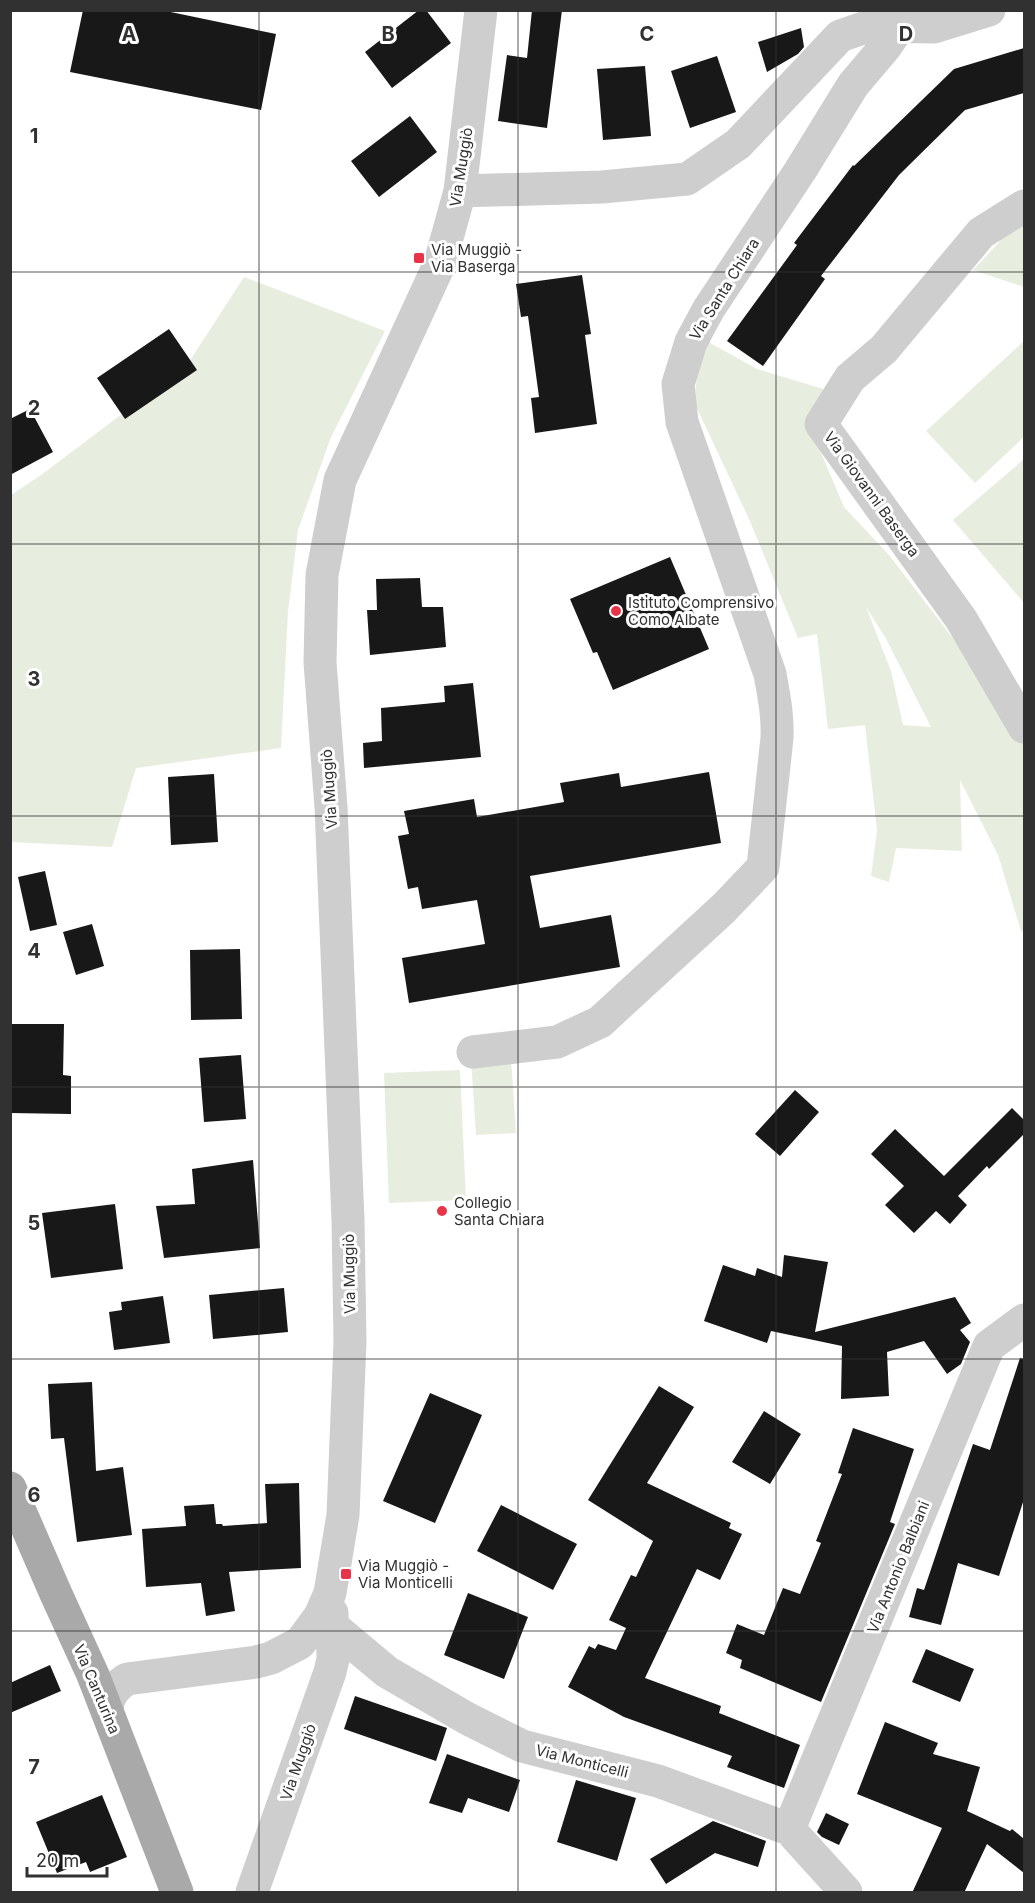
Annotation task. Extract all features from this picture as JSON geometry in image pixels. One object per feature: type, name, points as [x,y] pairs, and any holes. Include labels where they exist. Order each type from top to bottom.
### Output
[{"type":"main road","name":"Via Canturina","points":[[10,1488],[107,1710],[177,1893]]},
{"type":"street","name":"Via Muggiò","points":[[252,1893],[330,1672],[333,1659],[328,1612],[344,1515],[350,1341],[348,1220],[332,819],[320,662],[322,575],[340,480],[440,263],[460,191],[481,10]]},
{"type":"street","points":[[460,191],[602,187],[687,179],[738,144],[840,36],[897,19],[934,27],[989,10]]},
{"type":"street","name":"Via Santa Chiara","points":[[473,1052],[557,1042],[600,1022],[724,908],[763,867],[777,722],[770,674],[682,422],[678,384],[691,342],[708,310],[800,171],[853,85],[886,46],[897,19]]},
{"type":"street","name":"Via Giovanni Baserga","points":[[1024,206],[981,233],[884,349],[850,378],[821,424],[961,619],[1024,727]]},
{"type":"street","name":"Via Antonio Balbiani","points":[[789,1829],[989,1346],[1024,1320]]},
{"type":"street","name":"Via Muggiò","points":[[107,1710],[113,1691],[127,1679],[271,1658],[300,1643],[328,1612]]},
{"type":"street","name":"Via Monticelli","points":[[328,1612],[387,1672],[468,1719],[522,1746],[658,1781],[789,1829],[846,1893]]},
{"type":"street","points":[[82,1652],[134,1678]]},
{"type":"green space","points":[[1024,216],[1024,287],[973,270]]},
{"type":"green space","points":[[244,277],[385,331],[331,437],[298,530],[288,612],[281,748],[136,768],[112,847],[11,842],[11,495],[187,365]]},
{"type":"green space","points":[[703,339],[757,369],[830,391],[818,438],[822,455],[844,507],[889,555],[962,650],[1024,696],[1024,932],[1021,931],[998,855],[960,780],[962,851],[896,848],[889,882],[871,876],[877,830],[865,725],[828,729],[817,634],[798,638],[749,519],[694,402]],"holes":[[[866,607],[885,637],[931,727],[903,725],[891,671]]]},
{"type":"green space","points":[[1024,341],[1024,437],[975,483],[926,431]]},
{"type":"green space","points":[[1024,459],[1024,603],[953,520]]},
{"type":"green space","points":[[511,1058],[516,1133],[476,1135],[471,1060]]},
{"type":"green space","points":[[460,1070],[466,1200],[389,1203],[384,1073]]},
{"type":"building","points":[[83,10],[161,10],[276,34],[261,110],[70,72]]},
{"type":"building","points":[[419,10],[426,10],[451,43],[392,88],[365,52]]},
{"type":"building","points":[[532,10],[562,10],[547,128],[498,121],[507,55],[527,58]]},
{"type":"building","points":[[801,28],[804,47],[798,54],[767,72],[758,42]]},
{"type":"building","points":[[1024,48],[1024,93],[965,110],[899,175],[821,276],[825,279],[763,366],[727,341],[797,245],[794,243],[853,165],[954,69]]},
{"type":"building","points":[[717,56],[736,112],[690,128],[671,71]]},
{"type":"building","points":[[645,66],[651,136],[603,140],[597,69]]},
{"type":"building","points":[[410,116],[437,152],[379,197],[351,161]]},
{"type":"building","points":[[582,275],[591,334],[585,335],[597,424],[535,433],[531,398],[539,397],[528,316],[521,317],[516,284]]},
{"type":"building","points":[[169,329],[197,370],[125,419],[97,378]]},
{"type":"building","points":[[30,409],[53,452],[10,475],[10,419]]},
{"type":"building","points":[[670,557],[709,649],[613,690],[597,652],[593,653],[570,599]]},
{"type":"building","points":[[420,578],[422,607],[443,607],[446,647],[370,655],[367,610],[377,610],[376,579]]},
{"type":"building","points":[[473,683],[481,757],[364,768],[363,743],[382,741],[381,708],[445,702],[444,686]]},
{"type":"building","points":[[709,772],[721,843],[530,876],[540,928],[611,915],[620,967],[409,1003],[402,958],[485,944],[477,900],[422,909],[418,887],[408,889],[398,836],[409,834],[404,811],[474,799],[477,817],[564,802],[560,783],[619,773],[621,787]]},
{"type":"building","points":[[214,774],[218,842],[171,845],[168,777]]},
{"type":"building","points":[[45,871],[57,925],[30,931],[18,877]]},
{"type":"building","points":[[92,924],[104,966],[76,975],[63,932]]},
{"type":"building","points":[[240,949],[242,1019],[191,1020],[190,950]]},
{"type":"building","points":[[10,1024],[64,1024],[63,1075],[71,1076],[71,1114],[10,1113]]},
{"type":"building","points":[[241,1055],[246,1119],[204,1122],[199,1058]]},
{"type":"building","points":[[795,1090],[819,1112],[780,1156],[755,1134]]},
{"type":"building","points":[[1012,1108],[1024,1120],[1024,1134],[989,1169],[987,1166],[958,1196],[967,1205],[950,1224],[936,1211],[914,1233],[885,1205],[904,1186],[871,1154],[895,1129],[944,1176]]},
{"type":"building","points":[[253,1160],[260,1248],[164,1258],[156,1206],[195,1204],[192,1169]]},
{"type":"building","points":[[115,1204],[123,1269],[51,1278],[42,1213]]},
{"type":"building","points":[[784,1255],[828,1262],[815,1332],[955,1297],[971,1323],[960,1330],[970,1342],[961,1364],[947,1374],[924,1341],[887,1352],[889,1396],[841,1399],[842,1346],[771,1331],[767,1343],[704,1321],[723,1265],[755,1276],[757,1268],[782,1277]]},
{"type":"building","points":[[284,1288],[288,1332],[213,1339],[209,1295]]},
{"type":"building","points":[[163,1296],[170,1343],[114,1350],[109,1312],[122,1310],[121,1302]]},
{"type":"building","points":[[1020,1358],[1024,1359],[1024,1499],[999,1576],[958,1563],[941,1625],[909,1617],[917,1588],[924,1590],[973,1444],[990,1450]]},
{"type":"building","points":[[92,1382],[96,1471],[123,1467],[132,1535],[77,1542],[64,1438],[51,1439],[48,1384]]},
{"type":"building","points":[[659,1386],[694,1407],[647,1483],[731,1523],[729,1528],[742,1534],[720,1580],[697,1569],[645,1678],[721,1706],[719,1713],[800,1745],[784,1788],[727,1767],[732,1756],[624,1717],[568,1687],[589,1646],[595,1649],[598,1644],[616,1650],[626,1628],[609,1620],[631,1575],[636,1577],[653,1541],[588,1500]]},
{"type":"building","points":[[430,1393],[482,1415],[435,1523],[383,1501]]},
{"type":"building","points":[[764,1411],[801,1434],[770,1484],[732,1462]]},
{"type":"building","points":[[853,1428],[914,1449],[890,1522],[895,1524],[821,1702],[740,1668],[742,1660],[726,1653],[737,1624],[764,1635],[783,1588],[800,1594],[821,1543],[816,1541],[842,1474],[838,1473]]},
{"type":"building","points":[[299,1483],[301,1568],[229,1572],[235,1611],[206,1616],[201,1583],[146,1587],[142,1529],[186,1526],[184,1506],[214,1504],[216,1524],[223,1526],[267,1523],[265,1484]]},
{"type":"building","points":[[501,1505],[577,1544],[553,1590],[477,1551]]},
{"type":"building","points":[[468,1593],[528,1617],[504,1679],[444,1655]]},
{"type":"building","points":[[926,1649],[974,1669],[960,1702],[912,1682]]},
{"type":"building","points":[[50,1665],[61,1691],[10,1713],[10,1683]]},
{"type":"building","points":[[355,1696],[447,1728],[436,1761],[344,1729]]},
{"type":"building","points":[[885,1722],[938,1743],[933,1754],[980,1767],[967,1811],[1010,1831],[1012,1829],[1024,1839],[1024,1873],[987,1844],[964,1893],[912,1893],[942,1828],[857,1794]]},
{"type":"building","points":[[447,1754],[520,1780],[509,1812],[468,1798],[462,1813],[429,1803]]},
{"type":"building","points":[[576,1780],[636,1798],[617,1861],[557,1842]]},
{"type":"building","points":[[102,1795],[127,1857],[90,1872],[86,1862],[57,1873],[36,1822]]},
{"type":"building","points":[[826,1813],[849,1824],[839,1845],[817,1832]]},
{"type":"building","points":[[713,1821],[766,1841],[758,1867],[715,1853],[666,1884],[650,1859]]},
{"type":"place","name":"Via Muggiò - Via Baserga","points":[[419,258]]},
{"type":"place","name":"Istituto Comprensivo Como Albate","points":[[616,611]]},
{"type":"place","name":"Collegio Santa Chiara","points":[[442,1211]]},
{"type":"place","name":"Via Muggiò - Via Monticelli","points":[[346,1574]]}]
